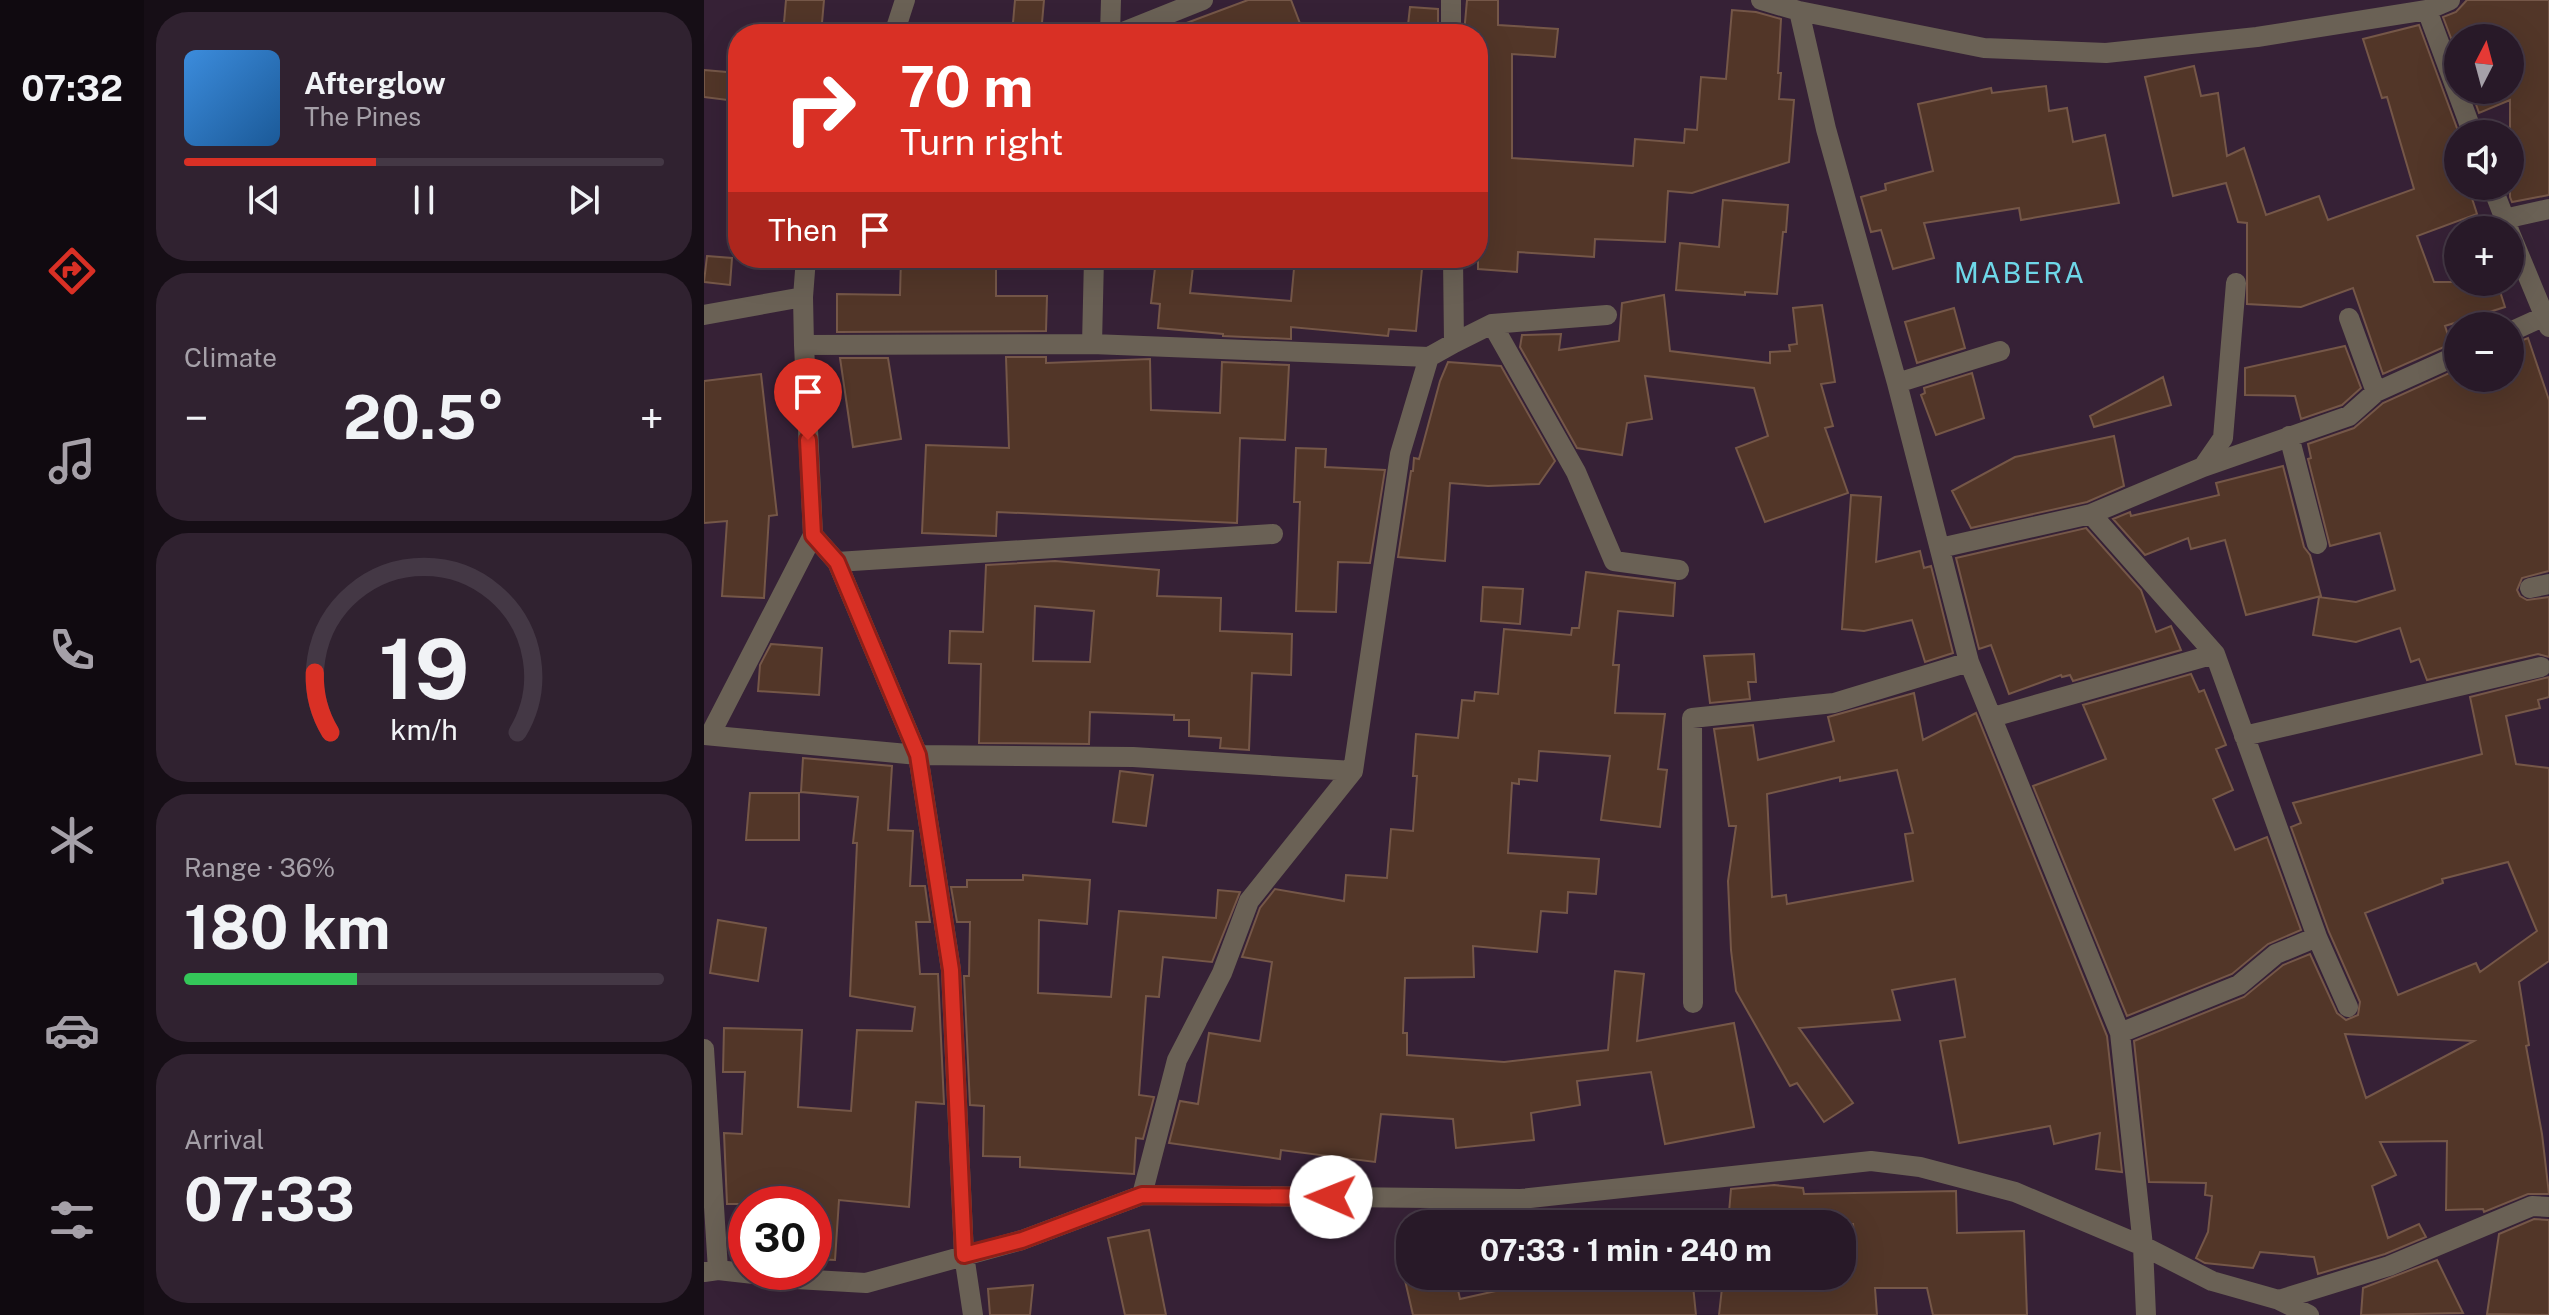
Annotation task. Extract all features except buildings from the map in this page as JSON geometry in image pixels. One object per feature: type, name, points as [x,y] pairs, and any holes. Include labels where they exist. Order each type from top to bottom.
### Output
[{"type":"street","points":[[897,24],[905,0]]},
{"type":"street","points":[[1110,24],[1111,0]]},
{"type":"street","points":[[1143,24],[1203,0]]},
{"type":"street","points":[[1451,0],[1451,24]]},
{"type":"street","points":[[1761,0],[1799,11],[1984,48],[2106,53],[2257,37],[2427,10],[2450,0]]},
{"type":"street","points":[[2427,10],[2468,120]]},
{"type":"street","points":[[1799,11],[1826,129],[1897,383],[1969,662],[2120,1033],[2143,1246],[2146,1315]]},
{"type":"street","points":[[2524,220],[2549,209]]},
{"type":"street","points":[[2524,266],[2547,321],[2524,328]]},
{"type":"street","points":[[805,268],[804,345],[813,535],[707,735],[918,755],[1133,757],[1353,771]]},
{"type":"street","points":[[1092,344],[1094,268]]},
{"type":"street","points":[[1453,268],[1454,343]]},
{"type":"street","points":[[2203,467],[2223,438],[2236,283]]},
{"type":"street","points":[[704,315],[803,297]]},
{"type":"street","points":[[804,345],[1092,344],[1429,357],[1492,324],[1607,315]]},
{"type":"street","points":[[2349,318],[2376,392]]},
{"type":"street","points":[[1492,324],[1576,472],[1614,561],[1679,570]]},
{"type":"street","points":[[1897,383],[2000,351]]},
{"type":"street","points":[[1142,1195],[1177,1060],[1222,973],[1249,901],[1353,771],[1400,454],[1429,357]]},
{"type":"street","points":[[1940,548],[2091,514],[2203,467],[2349,416],[2376,392],[2444,361]]},
{"type":"street","points":[[2289,436],[2317,544]]},
{"type":"street","points":[[2091,514],[2215,654],[2317,937],[2348,1007]]},
{"type":"street","points":[[837,562],[1273,534]]},
{"type":"street","points":[[813,535],[837,562],[918,755],[951,970],[964,1255],[973,1315]]},
{"type":"street","points":[[1993,717],[2215,654]]},
{"type":"street","points":[[1693,1003],[1692,718],[1834,703],[1969,662]]},
{"type":"street","points":[[2244,736],[2541,667]]},
{"type":"street","points":[[2120,1033],[2239,985],[2276,954],[2317,937]]},
{"type":"street","points":[[704,1049],[711,1271],[866,1283],[1022,1240],[1142,1195],[1521,1199],[1871,1161],[1920,1167],[2015,1192],[2143,1246],[2212,1281],[2279,1300],[2309,1315]]},
{"type":"street","points":[[2279,1300],[2389,1266],[2532,1206],[2549,1207]]},
{"type":"district","name":"MABERA","points":[[2020,272]]},
{"type":"route","points":[[808,440],[813,535],[837,562],[918,755],[951,970],[964,1255],[1022,1240],[1142,1195],[1331,1197]]}]
